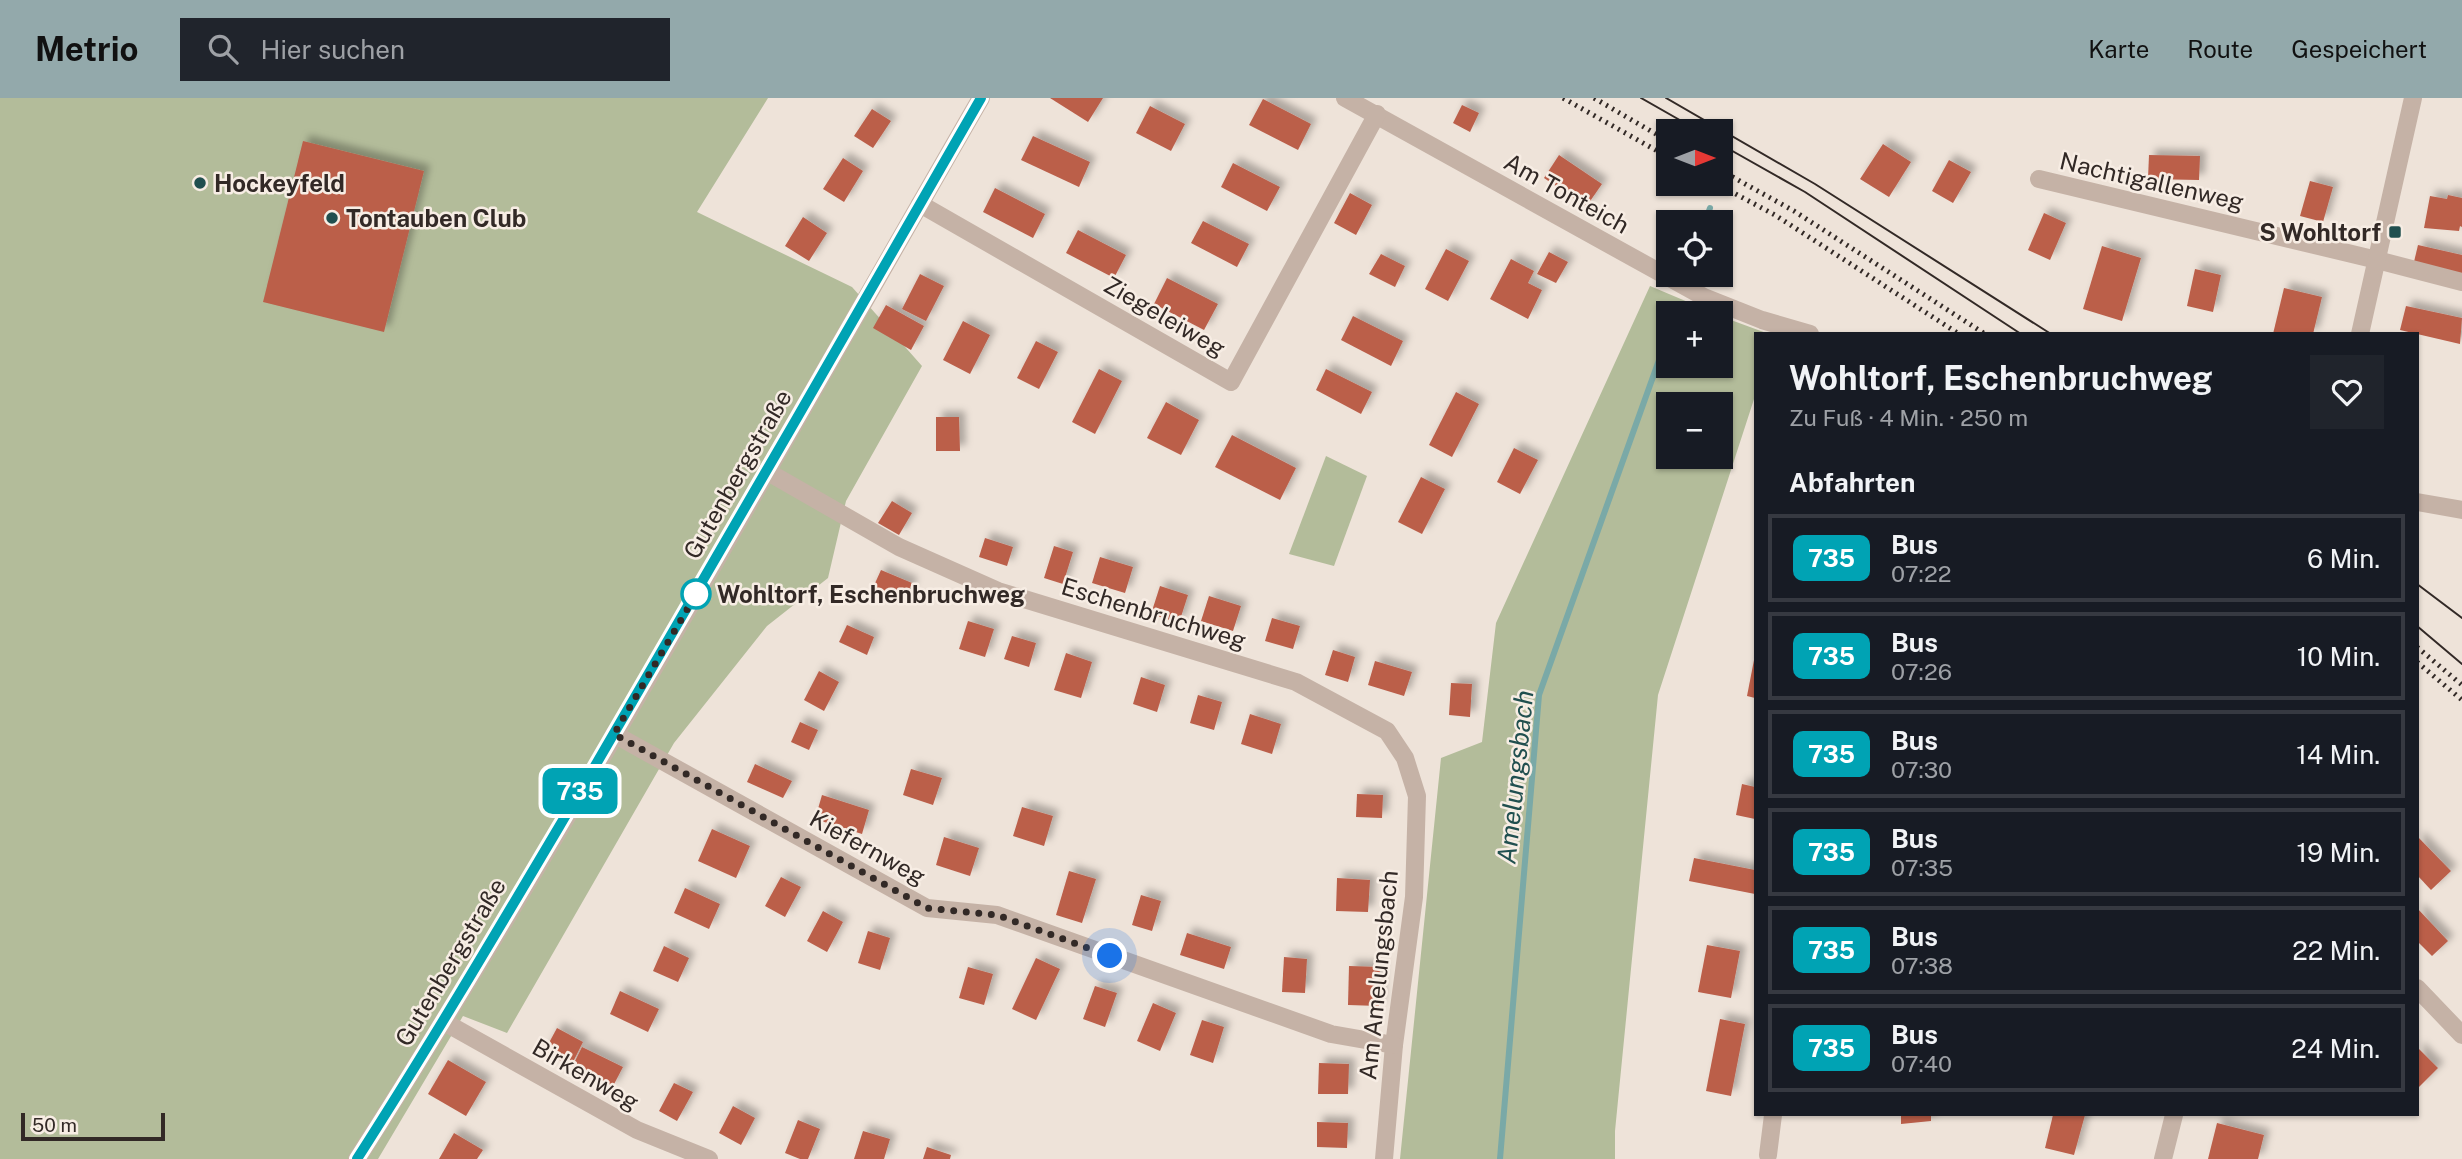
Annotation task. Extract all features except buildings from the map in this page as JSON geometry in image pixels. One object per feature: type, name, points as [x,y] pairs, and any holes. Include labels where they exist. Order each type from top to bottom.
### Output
[{"type":"street","name":"Gutenbergstraße","points":[[357,1159],[444,1022],[614,734],[768,472],[981,98]]},
{"type":"street","name":"Am Tonteich","points":[[1345,98],[1704,297],[1762,320],[1803,332]]},
{"type":"street","points":[[2365,331],[2376,260],[2413,98]]},
{"type":"street","name":"Ziegeleiweg","points":[[920,204],[1231,382],[1377,114]]},
{"type":"street","name":"Nachtigallenweg","points":[[2039,179],[2462,282]]},
{"type":"street","name":"Eschenbruchweg","points":[[768,472],[898,547],[999,591],[1296,682],[1387,731],[1405,758],[1417,796]]},
{"type":"street","points":[[2419,502],[2462,510]]},
{"type":"street","name":"Kiefernweg","points":[[614,734],[927,908],[997,915],[1331,1034],[1394,1045]]},
{"type":"street","name":"Am Amelungsbach","points":[[1384,1159],[1394,1045],[1414,897],[1417,796]]},
{"type":"street","points":[[2419,990],[2462,1035]]},
{"type":"street","name":"Birkenweg","points":[[444,1022],[637,1130],[709,1159]]},
{"type":"street","points":[[1768,1155],[1773,1116]]},
{"type":"street","points":[[2163,1159],[2174,1116]]},
{"type":"green space","points":[[0,98],[768,98],[697,212],[852,287],[922,366],[846,501],[828,578],[767,626],[674,743],[507,1033],[463,1016],[378,1159],[0,1159]]},
{"type":"green space","points":[[1650,286],[1686,301],[1656,301],[1656,378],[1733,378],[1733,321],[1764,332],[1754,332],[1754,399],[1733,464],[1733,392],[1656,392],[1656,469],[1731,469],[1658,695],[1615,1131],[1615,1159],[1400,1159],[1441,758],[1482,742],[1496,623]]},
{"type":"green space","points":[[1326,456],[1367,476],[1334,566],[1289,554]]},
{"type":"waterway","name":"Amelungsbach","points":[[1500,1159],[1539,695],[1656,368]]},
{"type":"tram line","points":[[1641,98],[1678,119]]},
{"type":"tram line","points":[[1666,98],[1815,184],[2048,332]]},
{"type":"tram line","points":[[1733,151],[1805,192],[2018,332]]},
{"type":"tram line","points":[[2419,586],[2462,618]]},
{"type":"tram line","points":[[2419,628],[2462,664]]},
{"type":"railway","points":[[1563,98],[1656,150]]},
{"type":"railway","points":[[1594,98],[1656,134]]},
{"type":"railway","points":[[1733,177],[1794,211],[1982,332]]},
{"type":"railway","points":[[1733,193],[1775,215],[1956,332]]},
{"type":"railway","points":[[2419,649],[2462,685]]},
{"type":"railway","points":[[2419,664],[2462,700]]},
{"type":"bus line","name":"735","points":[[357,1159],[444,1022],[768,472],[981,98]]},
{"type":"place","name":"Hockeyfeld","points":[[200,183]]},
{"type":"place","name":"Tontauben Club","points":[[332,218]]},
{"type":"place","name":"S Wohltorf","points":[[2395,232]]},
{"type":"place","name":"Wohltorf, Eschenbruchweg","points":[[696,594]]},
{"type":"route","points":[[696,594],[698,591],[614,734],[927,908],[997,915],[1110,956]]}]
